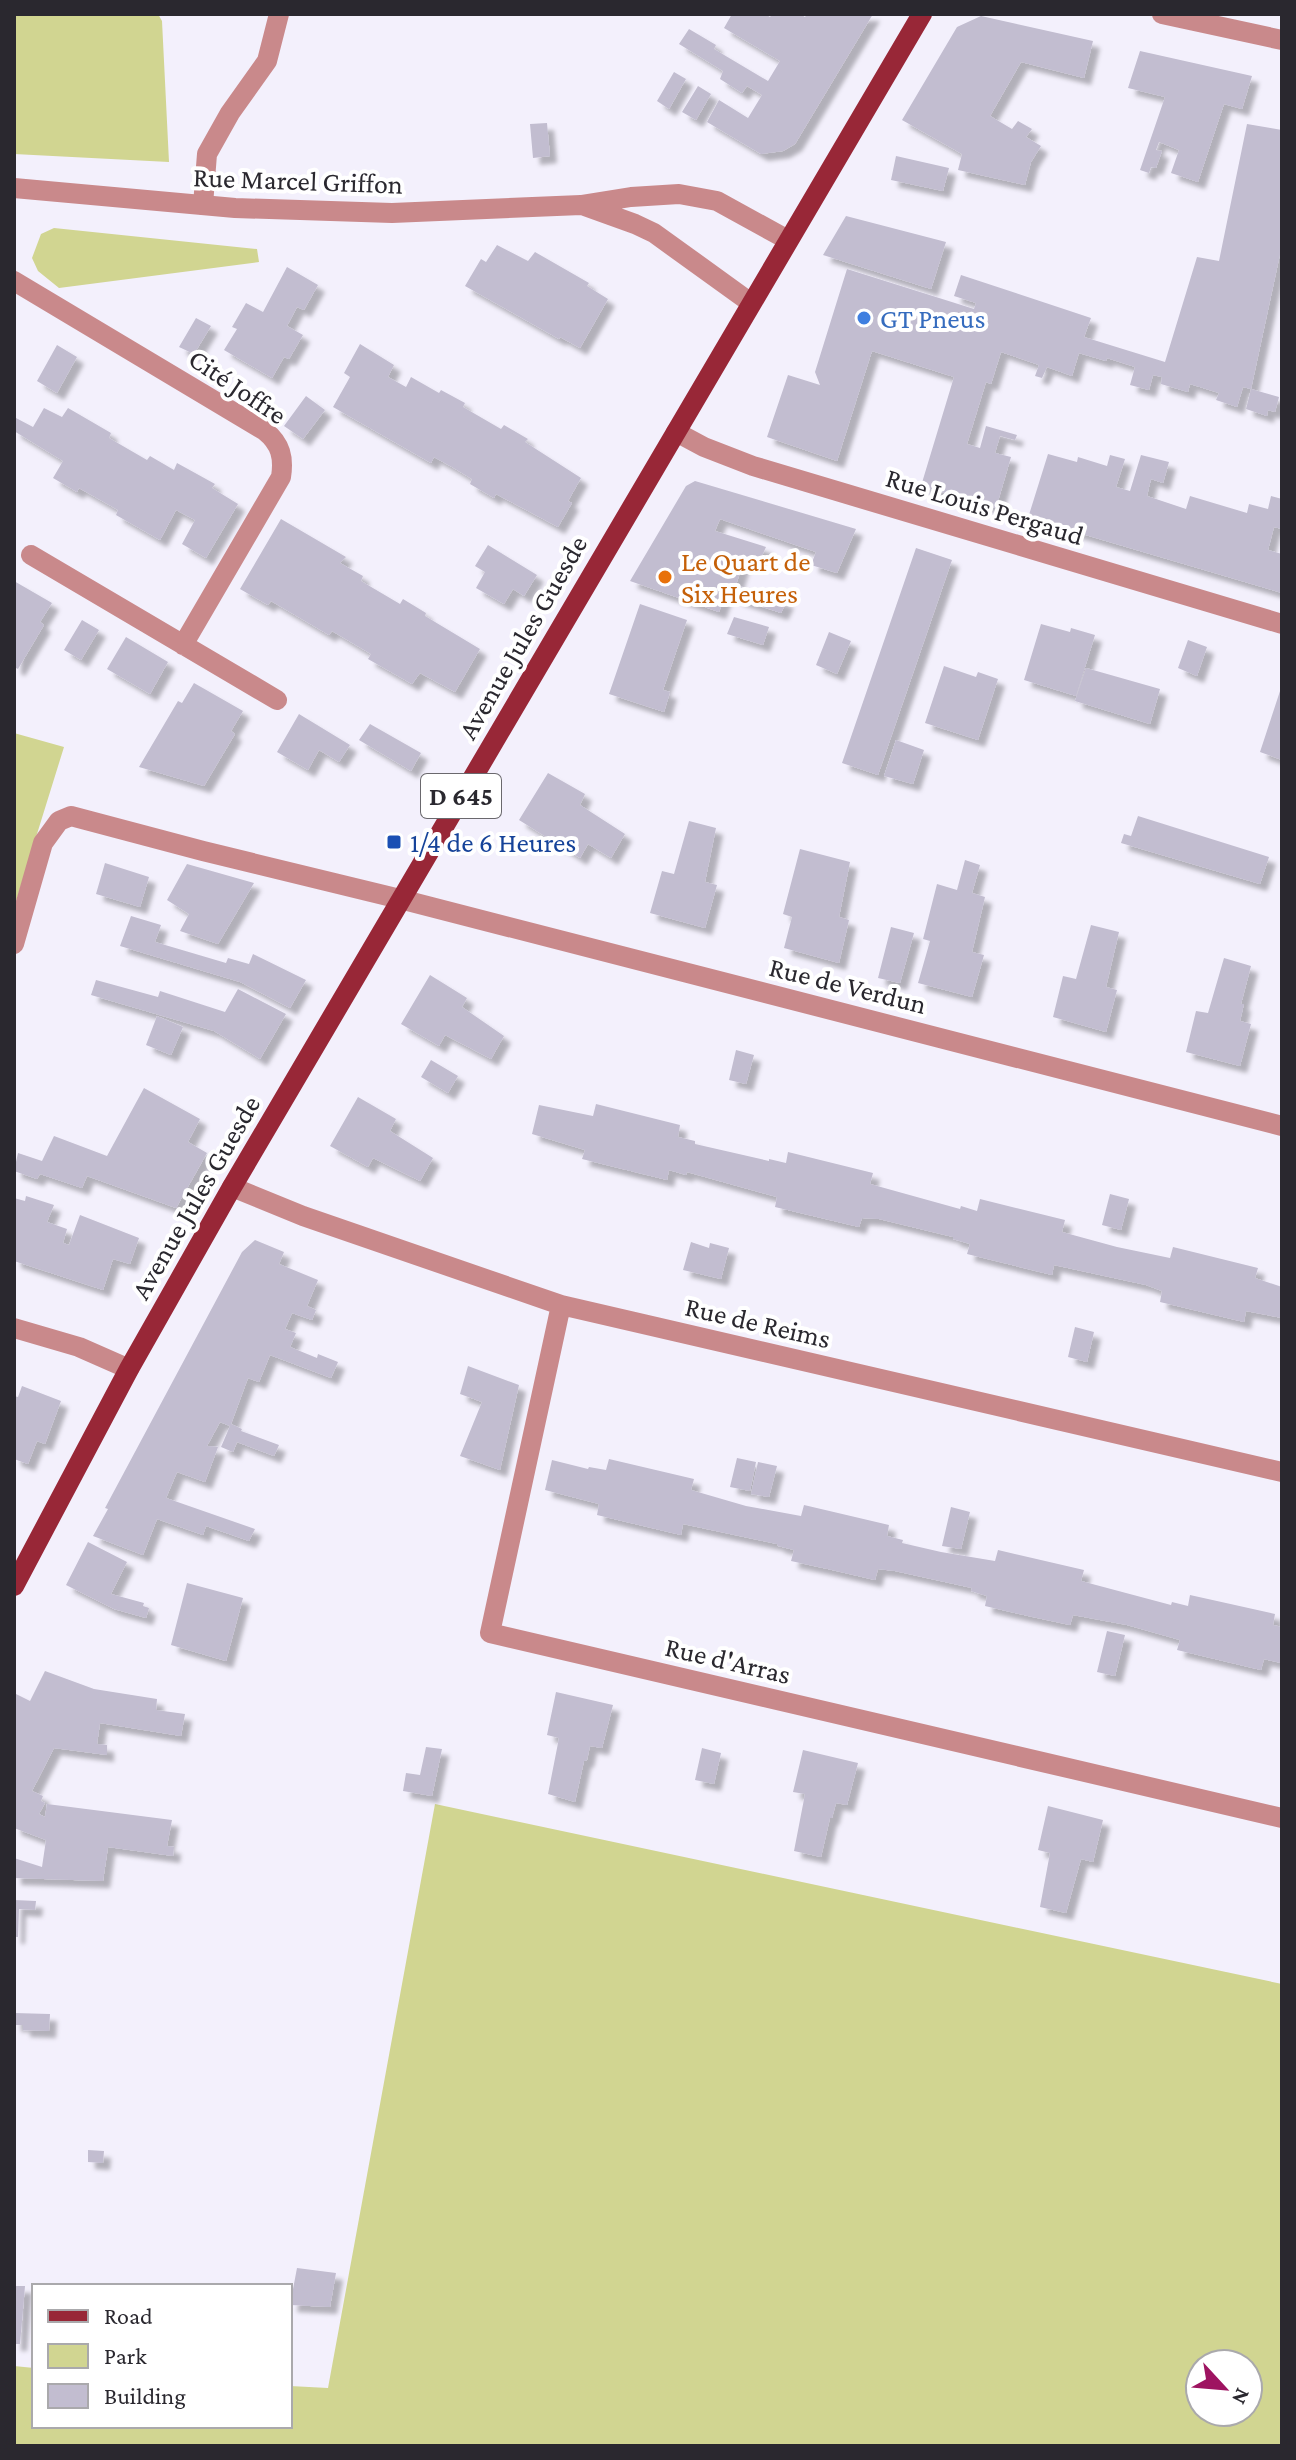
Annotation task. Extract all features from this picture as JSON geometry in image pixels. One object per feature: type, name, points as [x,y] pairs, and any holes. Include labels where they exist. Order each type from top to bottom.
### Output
[{"type":"main road","name":"Avenue Jules Guesde","points":[[14,1586],[129,1369],[232,1187],[922,14]]},
{"type":"street","points":[[203,205],[207,154],[230,113],[267,61],[279,14]]},
{"type":"street","points":[[1162,14],[1282,40]]},
{"type":"street","name":"Rue Marcel Griffon","points":[[14,188],[203,205],[392,213],[581,205],[655,195],[700,196],[717,201],[788,240]]},
{"type":"street","name":"Rue Marcel Griffon","points":[[581,205],[654,233],[751,303]]},
{"type":"street","name":"Cité Joffre","points":[[14,281],[265,431],[275,439],[281,451],[284,463],[281,477],[183,645]]},
{"type":"street","name":"Rue Louis Pergaud","points":[[676,432],[704,447],[753,466],[1282,624]]},
{"type":"street","points":[[31,555],[277,700]]},
{"type":"street","name":"Rue de Verdun","points":[[14,944],[43,843],[59,821],[71,816],[1282,1126]]},
{"type":"street","name":"Rue de Reims","points":[[232,1187],[303,1216],[561,1305],[1282,1472]]},
{"type":"street","name":"Rue d'Arras","points":[[561,1305],[490,1633],[1282,1818]]},
{"type":"street","points":[[14,1328],[79,1347],[129,1369]]},
{"type":"green space","points":[[14,14],[158,14],[162,21],[169,162],[14,154]]},
{"type":"green space","points":[[54,228],[257,249],[259,262],[59,288],[38,271],[32,258],[41,234]]},
{"type":"green space","points":[[14,733],[64,747],[14,908]]},
{"type":"green space","points":[[435,1804],[1282,1984],[1282,2446],[14,2446],[14,2366],[32,2368],[32,2428],[292,2428],[292,2386],[328,2388]]},
{"type":"building","points":[[732,14],[765,14],[770,17],[772,14],[800,14],[805,17],[807,14],[873,14],[795,144],[783,151],[761,154],[707,122],[719,100],[748,118],[762,95],[747,86],[742,93],[720,79],[723,71],[679,44],[689,29],[716,45],[714,49],[768,81],[780,61],[724,28]]},
{"type":"building","points":[[981,16],[1093,41],[1084,78],[1021,62],[990,116],[1012,129],[1018,121],[1032,129],[1026,137],[1041,146],[1031,162],[1025,185],[958,170],[962,154],[902,120],[957,27]]},
{"type":"building","points":[[1140,51],[1252,76],[1242,109],[1224,104],[1198,182],[1171,173],[1179,150],[1159,142],[1156,150],[1162,151],[1156,168],[1151,167],[1149,173],[1140,170],[1165,97],[1128,88]]},
{"type":"building","points":[[674,72],[686,79],[669,109],[657,101]]},
{"type":"building","points":[[698,86],[711,94],[696,120],[682,112]]},
{"type":"building","points":[[547,123],[550,156],[533,158],[530,124]]},
{"type":"building","points":[[1247,124],[1282,130],[1282,245],[1251,389],[1243,387],[1237,407],[1216,400],[1219,393],[1190,384],[1188,392],[1161,384],[1162,377],[1153,375],[1149,390],[1130,385],[1135,367],[1107,358],[1106,361],[1079,353],[1072,376],[1047,367],[1042,378],[1035,376],[1039,365],[1001,352],[991,384],[986,382],[967,444],[980,448],[986,426],[1017,435],[1015,440],[1000,436],[995,453],[1011,457],[996,508],[921,486],[954,377],[872,351],[837,461],[767,437],[788,375],[820,385],[815,372],[847,269],[974,309],[976,303],[954,296],[961,275],[1091,318],[1084,337],[1165,362],[1197,257],[1219,261]]},
{"type":"building","points":[[896,156],[949,168],[943,191],[891,180]]},
{"type":"building","points":[[846,216],[946,242],[931,289],[823,255]]},
{"type":"building","points":[[497,245],[528,261],[535,252],[589,283],[587,286],[608,299],[580,348],[465,286],[481,259],[486,262]]},
{"type":"building","points":[[287,267],[318,285],[304,310],[297,307],[287,326],[303,335],[289,359],[284,357],[272,378],[224,350],[237,329],[232,327],[246,303],[263,312]]},
{"type":"building","points":[[196,318],[211,326],[194,354],[179,347]]},
{"type":"building","points":[[360,344],[394,365],[388,377],[406,387],[411,377],[439,393],[441,390],[501,429],[504,425],[528,439],[525,442],[581,478],[568,501],[572,503],[558,527],[496,494],[494,498],[470,484],[472,479],[452,467],[434,457],[431,463],[333,407],[350,377],[344,373]]},
{"type":"building","points":[[57,345],[77,357],[57,393],[37,381]]},
{"type":"building","points":[[1251,389],[1279,397],[1275,412],[1268,410],[1267,416],[1246,409]]},
{"type":"building","points":[[306,396],[325,410],[303,439],[284,426]]},
{"type":"building","points":[[44,408],[62,417],[68,408],[111,433],[109,438],[147,460],[150,456],[174,470],[177,463],[215,484],[212,488],[238,504],[206,558],[182,544],[195,520],[176,510],[160,540],[116,515],[118,510],[79,488],[77,492],[53,478],[63,461],[14,431],[16,418],[33,427]]},
{"type":"building","points":[[1048,454],[1077,462],[1078,457],[1107,466],[1110,455],[1125,459],[1116,487],[1130,491],[1141,455],[1169,462],[1163,483],[1151,479],[1147,496],[1186,509],[1190,496],[1247,513],[1249,504],[1268,509],[1271,496],[1282,499],[1282,529],[1274,527],[1268,550],[1282,554],[1282,593],[1028,518]]},
{"type":"building","points":[[695,481],[856,529],[837,573],[811,565],[816,552],[720,519],[715,531],[766,547],[759,562],[745,557],[736,585],[787,601],[781,613],[735,598],[736,593],[727,591],[719,612],[630,581],[686,486]]},
{"type":"building","points":[[281,519],[346,557],[340,563],[363,576],[361,581],[400,604],[403,599],[480,649],[455,692],[420,673],[412,684],[368,659],[371,654],[332,631],[329,635],[271,601],[268,605],[240,589]]},
{"type":"building","points":[[488,545],[537,575],[524,596],[513,589],[504,604],[476,588],[485,572],[475,566]]},
{"type":"building","points":[[916,548],[952,560],[878,775],[842,763]]},
{"type":"building","points":[[14,581],[52,603],[40,622],[44,625],[18,669],[14,667]]},
{"type":"building","points":[[640,604],[687,620],[663,690],[670,692],[664,712],[609,694]]},
{"type":"building","points":[[734,617],[769,627],[763,645],[727,634]]},
{"type":"building","points":[[82,620],[99,630],[81,660],[64,650]]},
{"type":"building","points":[[1041,624],[1095,635],[1076,696],[1024,680]]},
{"type":"building","points":[[829,632],[851,641],[837,674],[816,665]]},
{"type":"building","points":[[126,637],[168,662],[150,694],[107,669]]},
{"type":"building","points":[[1188,640],[1207,647],[1197,676],[1178,668]]},
{"type":"building","points":[[944,666],[976,677],[978,672],[998,679],[978,740],[925,723]]},
{"type":"building","points":[[1086,668],[1160,689],[1150,724],[1075,701]]},
{"type":"building","points":[[194,683],[243,711],[231,731],[235,734],[204,786],[139,767],[178,701],[182,703]]},
{"type":"building","points":[[1282,688],[1282,760],[1260,752]]},
{"type":"building","points":[[299,714],[350,745],[339,762],[319,750],[308,770],[277,752]]},
{"type":"building","points":[[370,724],[421,753],[411,771],[359,740]]},
{"type":"building","points":[[896,740],[924,750],[913,784],[884,776]]},
{"type":"building","points":[[548,773],[585,794],[580,805],[625,834],[611,858],[588,844],[580,858],[519,820]]},
{"type":"building","points":[[1138,816],[1269,857],[1260,884],[1121,843],[1124,834],[1131,836]]},
{"type":"building","points":[[689,821],[716,828],[705,882],[717,885],[705,928],[650,913],[662,871],[674,874]]},
{"type":"building","points":[[800,849],[850,862],[839,917],[849,920],[839,963],[784,948],[792,917],[783,914]]},
{"type":"building","points":[[965,860],[980,865],[972,893],[985,897],[972,952],[984,955],[972,997],[918,983],[930,941],[923,939],[937,884],[957,890]]},
{"type":"building","points":[[105,863],[149,877],[140,907],[96,894]]},
{"type":"building","points":[[187,864],[254,883],[218,944],[180,931],[189,914],[167,900]]},
{"type":"building","points":[[131,916],[161,925],[155,942],[226,963],[228,958],[249,964],[253,954],[306,980],[290,1008],[240,982],[120,946]]},
{"type":"building","points":[[1091,925],[1119,932],[1106,987],[1117,990],[1106,1032],[1053,1017],[1063,976],[1076,979]]},
{"type":"building","points":[[891,927],[914,933],[900,983],[878,978]]},
{"type":"building","points":[[1224,958],[1251,966],[1240,1021],[1251,1024],[1240,1066],[1186,1052],[1196,1011],[1208,1013]]},
{"type":"building","points":[[430,975],[467,998],[462,1007],[504,1036],[491,1059],[445,1035],[439,1046],[401,1024]]},
{"type":"building","points":[[96,980],[158,997],[160,991],[225,1012],[238,989],[286,1014],[260,1059],[214,1031],[91,995]]},
{"type":"building","points":[[157,1016],[183,1027],[171,1055],[146,1045]]},
{"type":"building","points":[[736,1050],[754,1055],[746,1084],[729,1080]]},
{"type":"building","points":[[431,1060],[458,1076],[448,1093],[421,1077]]},
{"type":"building","points":[[144,1088],[200,1119],[188,1142],[207,1153],[176,1208],[87,1176],[82,1188],[40,1174],[37,1179],[14,1171],[18,1153],[42,1161],[54,1136],[107,1156]]},
{"type":"building","points":[[358,1097],[396,1119],[390,1131],[433,1158],[420,1181],[373,1158],[368,1167],[330,1146]]},
{"type":"building","points":[[596,1104],[680,1125],[678,1137],[695,1141],[695,1144],[786,1163],[788,1152],[873,1173],[870,1184],[960,1209],[961,1206],[977,1211],[980,1199],[1065,1220],[1062,1232],[1117,1247],[1170,1258],[1173,1247],[1258,1268],[1255,1278],[1282,1287],[1282,1318],[1246,1311],[1244,1322],[1160,1302],[1162,1291],[1146,1285],[1054,1265],[1052,1275],[967,1254],[970,1244],[953,1237],[879,1219],[862,1218],[859,1227],[775,1207],[777,1197],[687,1172],[686,1175],[669,1170],[667,1180],[582,1159],[585,1150],[532,1134],[539,1105],[593,1116]]},
{"type":"building","points":[[1110,1194],[1129,1199],[1121,1230],[1102,1225]]},
{"type":"building","points":[[26,1196],[54,1205],[47,1222],[67,1229],[63,1243],[69,1245],[80,1215],[139,1238],[130,1264],[113,1259],[103,1290],[14,1261],[14,1198],[25,1201]]},
{"type":"building","points":[[255,1240],[284,1252],[279,1264],[318,1280],[307,1306],[316,1310],[312,1320],[292,1313],[285,1329],[296,1333],[290,1347],[317,1358],[318,1354],[338,1362],[331,1378],[270,1355],[259,1382],[248,1378],[231,1424],[241,1431],[279,1445],[274,1456],[237,1442],[233,1452],[221,1447],[230,1426],[220,1422],[207,1446],[218,1447],[205,1482],[177,1472],[166,1498],[255,1529],[249,1541],[206,1526],[203,1535],[157,1519],[143,1555],[93,1536],[242,1252]]},
{"type":"building","points":[[691,1242],[709,1248],[710,1243],[729,1248],[721,1279],[683,1270]]},
{"type":"building","points":[[1075,1327],[1094,1332],[1087,1362],[1068,1357]]},
{"type":"building","points":[[468,1366],[519,1385],[500,1470],[460,1456],[482,1402],[460,1394]]},
{"type":"building","points":[[22,1386],[61,1401],[45,1444],[37,1441],[28,1464],[14,1459],[14,1396],[18,1397]]},
{"type":"building","points":[[737,1458],[756,1462],[750,1491],[730,1487]]},
{"type":"building","points":[[609,1459],[694,1479],[691,1490],[746,1506],[801,1516],[804,1505],[889,1525],[887,1536],[903,1540],[902,1543],[995,1561],[998,1550],[1084,1570],[1081,1581],[1171,1605],[1172,1602],[1188,1606],[1190,1595],[1275,1614],[1273,1625],[1282,1627],[1282,1661],[1264,1659],[1261,1670],[1177,1650],[1180,1640],[1127,1625],[1073,1615],[1070,1625],[1028,1616],[985,1606],[987,1596],[971,1591],[972,1588],[878,1569],[875,1580],[791,1561],[794,1550],[777,1544],[683,1524],[681,1535],[597,1515],[599,1504],[545,1490],[552,1460],[606,1470]]},
{"type":"building","points":[[758,1462],[777,1466],[769,1497],[751,1494]]},
{"type":"building","points":[[951,1507],[970,1512],[961,1549],[942,1546]]},
{"type":"building","points":[[88,1542],[127,1562],[111,1594],[144,1603],[143,1606],[149,1608],[146,1618],[114,1609],[66,1585]]},
{"type":"building","points":[[187,1583],[243,1598],[226,1661],[171,1645]]},
{"type":"building","points":[[1107,1631],[1125,1635],[1115,1676],[1097,1672]]},
{"type":"building","points":[[45,1671],[94,1689],[157,1699],[156,1710],[185,1714],[181,1736],[100,1723],[97,1744],[107,1745],[107,1755],[54,1748],[32,1791],[43,1796],[41,1801],[45,1803],[39,1814],[45,1817],[47,1804],[172,1820],[167,1846],[174,1847],[173,1856],[108,1847],[103,1881],[14,1878],[14,1858],[42,1867],[46,1840],[14,1828],[14,1693],[30,1701]]},
{"type":"building","points":[[556,1692],[613,1705],[602,1748],[590,1746],[587,1760],[584,1761],[575,1802],[548,1794],[559,1738],[547,1735]]},
{"type":"building","points":[[426,1747],[442,1749],[432,1796],[403,1791],[406,1773],[420,1775]]},
{"type":"building","points":[[702,1748],[721,1753],[714,1784],[695,1780]]},
{"type":"building","points":[[803,1750],[858,1763],[847,1805],[836,1803],[830,1818],[821,1857],[794,1851],[805,1794],[793,1792]]},
{"type":"building","points":[[1048,1806],[1103,1820],[1093,1862],[1081,1859],[1066,1913],[1040,1907],[1050,1853],[1038,1850]]},
{"type":"building","points":[[14,1900],[36,1901],[35,1910],[19,1909],[18,1937],[14,1937]]},
{"type":"building","points":[[14,2013],[50,2014],[49,2031],[23,2030],[23,2025],[14,2025]]},
{"type":"building","points":[[88,2150],[104,2151],[103,2163],[88,2162]]},
{"type":"building","points":[[297,2268],[336,2273],[330,2307],[292,2305]]},
{"type":"building","points":[[14,2286],[25,2286],[20,2344],[14,2344]]},
{"type":"place","name":"GT Pneus","points":[[864,318]]},
{"type":"place","name":"Le Quart de Six Heures","points":[[665,577]]},
{"type":"place","name":"1/4 de 6 Heures","points":[[394,842]]}]
